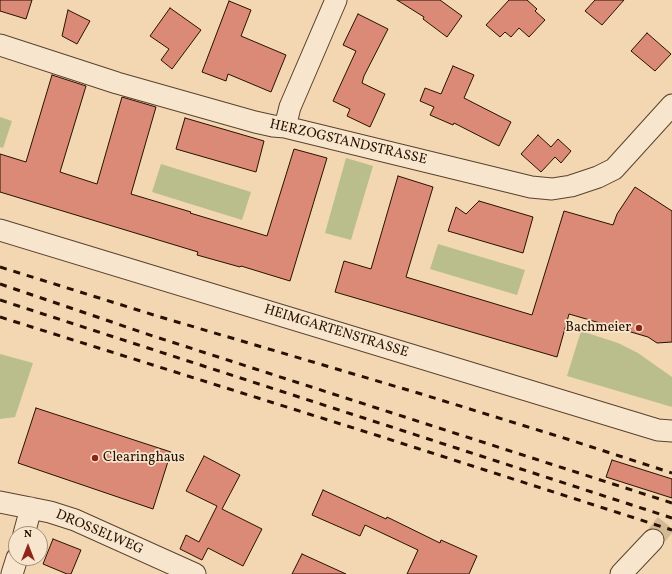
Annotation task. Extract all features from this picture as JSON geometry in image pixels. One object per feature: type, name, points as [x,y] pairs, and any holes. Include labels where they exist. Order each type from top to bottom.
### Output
[{"type":"street","points":[[285,127],[290,107],[336,0]]},
{"type":"street","name":"HERZOGSTANDSTRASSE","points":[[0,45],[117,83],[255,122],[285,127],[531,187],[552,189],[571,186],[598,177],[614,169],[672,105]]},
{"type":"street","name":"HEIMGARTENSTRASSE","points":[[0,230],[658,430],[672,431]]},
{"type":"street","name":"DROSSELWEG","points":[[0,502],[50,512],[75,520],[195,574]]},
{"type":"street","points":[[26,526],[31,508]]},
{"type":"street","points":[[621,574],[652,540]]},
{"type":"green space","points":[[0,117],[12,121],[3,148],[0,147]]},
{"type":"green space","points":[[346,158],[373,166],[351,240],[325,233]]},
{"type":"green space","points":[[161,164],[251,192],[242,220],[152,192]]},
{"type":"green space","points":[[438,244],[525,270],[517,295],[430,269]]},
{"type":"green space","points":[[581,331],[618,343],[638,353],[672,377],[672,407],[567,376]]},
{"type":"green space","points":[[0,354],[33,363],[15,417],[0,419]]},
{"type":"building","points":[[0,0],[32,0],[26,19],[0,11]]},
{"type":"building","points":[[397,0],[440,0],[462,16],[447,37],[423,19],[424,17]]},
{"type":"building","points":[[509,0],[527,0],[537,9],[535,11],[545,20],[529,37],[519,28],[511,37],[505,32],[500,37],[486,25]]},
{"type":"building","points":[[595,0],[624,0],[602,25],[585,11]]},
{"type":"building","points":[[229,1],[251,10],[241,36],[286,55],[271,92],[228,74],[226,81],[202,72]]},
{"type":"building","points":[[170,8],[201,30],[172,69],[161,60],[169,49],[150,36]]},
{"type":"building","points":[[68,10],[90,21],[77,44],[62,36]]},
{"type":"building","points":[[358,14],[388,29],[364,76],[362,83],[385,94],[370,127],[347,116],[350,109],[333,101],[356,51],[343,45]]},
{"type":"building","points":[[647,33],[671,54],[655,71],[631,51]]},
{"type":"building","points":[[453,66],[474,75],[464,98],[511,122],[499,146],[454,123],[453,125],[430,115],[434,107],[420,101],[425,88],[441,94]]},
{"type":"building","points":[[52,75],[86,86],[60,172],[97,184],[122,97],[156,107],[131,194],[191,212],[190,213],[267,236],[294,149],[327,158],[290,281],[241,266],[240,267],[197,255],[198,252],[0,192],[0,154],[26,162]]},
{"type":"building","points":[[185,118],[264,141],[256,172],[176,149]]},
{"type":"building","points":[[538,135],[551,147],[558,139],[571,151],[561,163],[555,157],[541,172],[521,154]]},
{"type":"building","points":[[398,176],[433,187],[406,277],[532,315],[564,211],[613,225],[617,214],[635,187],[672,211],[672,342],[657,343],[648,337],[569,314],[557,357],[335,292],[344,261],[371,269]]},
{"type":"building","points":[[479,201],[533,217],[523,253],[448,231],[456,207],[466,214]]},
{"type":"building","name":"Clearinghaus","points":[[36,408],[171,452],[153,509],[18,463]]},
{"type":"building","points":[[204,456],[240,475],[222,509],[262,529],[243,566],[208,548],[202,560],[180,549],[186,535],[199,542],[217,506],[186,491]]},
{"type":"building","points":[[612,460],[672,479],[672,498],[606,477]]},
{"type":"building","points":[[323,490],[386,519],[387,517],[440,543],[441,540],[477,556],[469,574],[407,574],[418,550],[365,525],[360,536],[312,515]]},
{"type":"building","points":[[53,539],[81,550],[71,574],[67,574],[48,566],[48,552]]},
{"type":"building","points":[[302,554],[346,574],[292,574]]},
{"type":"tunnel","points":[[653,540],[672,516]]},
{"type":"railway","points":[[0,267],[157,316],[418,393],[672,473]]},
{"type":"railway","points":[[0,284],[153,336],[672,503]]},
{"type":"railway","points":[[0,300],[672,518]]},
{"type":"railway","points":[[0,317],[672,530]]},
{"type":"place","name":"Bachmeier","points":[[639,328]]},
{"type":"place","name":"Clearinghaus","points":[[95,458]]}]
